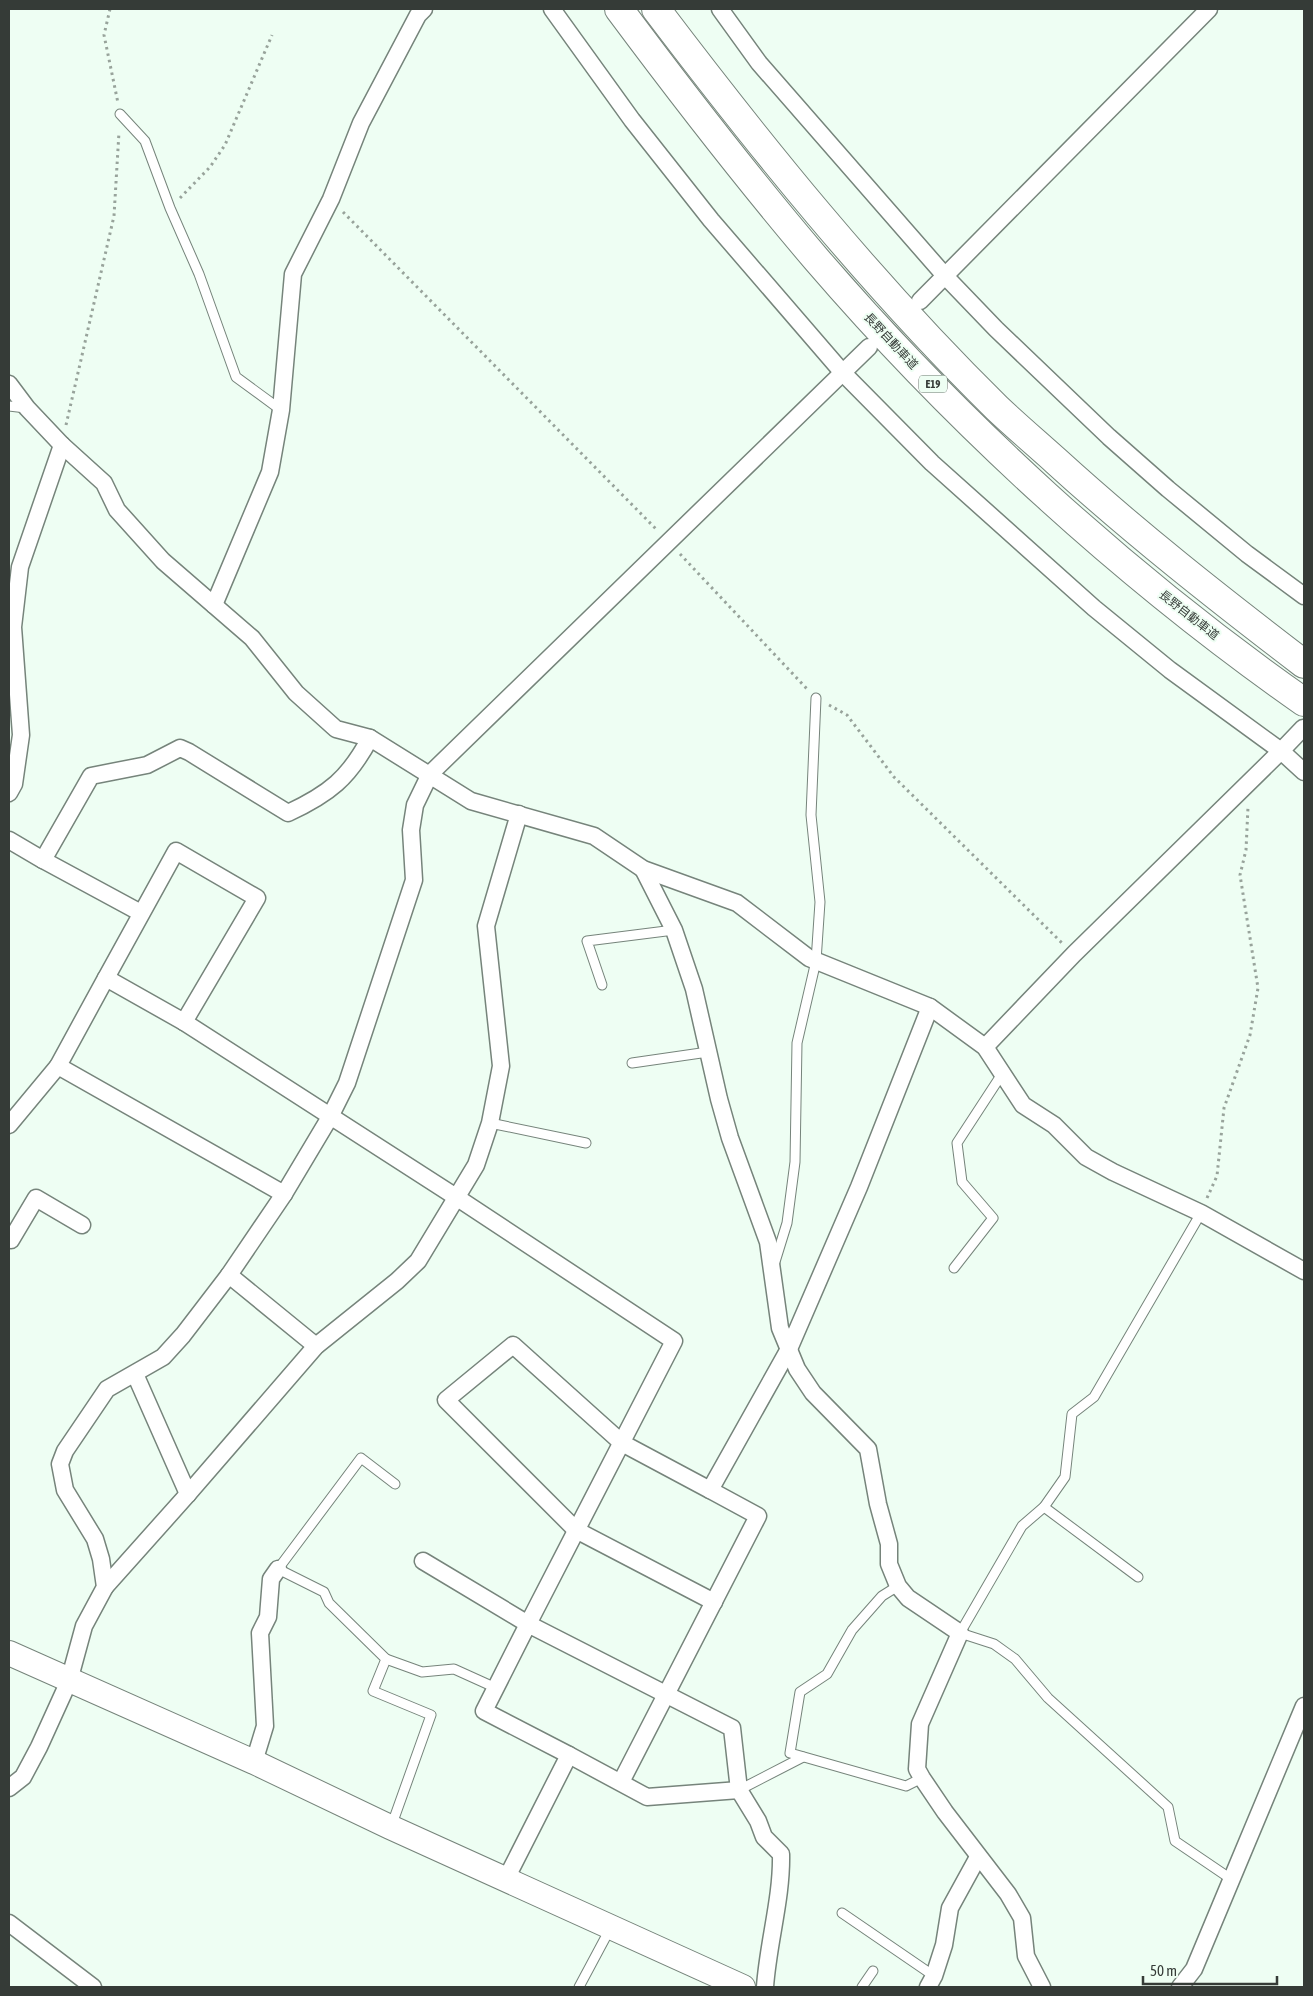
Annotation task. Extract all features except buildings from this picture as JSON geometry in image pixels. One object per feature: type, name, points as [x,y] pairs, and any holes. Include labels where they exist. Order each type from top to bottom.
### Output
[{"type":"highway","name":"長野自動車道","points":[[620,9],[735,161],[818,261],[976,430],[1070,515],[1213,634],[1303,715]]},
{"type":"highway","name":"E19","points":[[656,9],[760,144],[840,240],[913,321],[998,409],[1164,556],[1304,664]]},
{"type":"street","points":[[214,604],[270,472],[281,410],[293,274],[331,199],[361,123],[418,15],[424,9]]},
{"type":"street","points":[[552,9],[632,120],[711,220],[843,373],[932,463],[1094,608],[1170,670],[1281,752],[1304,772]]},
{"type":"street","points":[[720,9],[759,63],[946,277],[996,329],[1117,444],[1168,489],[1240,548],[1304,596]]},
{"type":"street","points":[[920,301],[946,277],[1209,9]]},
{"type":"street","points":[[105,1587],[101,1559],[95,1539],[65,1490],[60,1464],[65,1451],[107,1389],[163,1357],[183,1335],[229,1275],[284,1194],[330,1117],[350,1074],[414,880],[410,830],[415,805],[430,774],[869,347]]},
{"type":"street","points":[[9,384],[27,408],[62,445],[104,483],[117,510],[163,561],[252,638],[296,693],[336,729],[370,738],[471,801],[594,836],[643,869],[737,903],[809,958],[930,1007],[985,1047],[1023,1105],[1054,1125],[1086,1157],[1113,1172],[1201,1213],[1304,1271]]},
{"type":"street","points":[[9,792],[14,784],[21,735],[13,627],[15,565],[62,445]]},
{"type":"street","points":[[985,1047],[1074,954],[1281,752],[1303,715]]},
{"type":"street","points":[[43,860],[91,776],[147,765],[180,748],[288,813],[314,802],[334,788],[360,757],[370,738]]},
{"type":"street","points":[[9,1788],[23,1777],[39,1747],[68,1680],[84,1626],[105,1587],[316,1346],[397,1281],[418,1261],[476,1165],[490,1123],[501,1066],[486,926],[519,814]]},
{"type":"street","points":[[9,840],[141,913]]},
{"type":"street","points":[[9,1125],[58,1066],[176,851],[257,898],[184,1022]]},
{"type":"street","points":[[643,869],[674,930],[694,989],[718,1099],[730,1138],[768,1242],[780,1328],[797,1369],[813,1392],[868,1450],[888,1544],[889,1564],[898,1586],[908,1598],[960,1633],[920,1724],[917,1768],[922,1778],[978,1857],[1008,1894],[1022,1918],[1026,1956],[1042,1987]]},
{"type":"street","points":[[106,978],[184,1022],[456,1197],[674,1341],[484,1711],[647,1797],[740,1790]]},
{"type":"street","points":[[710,1490],[789,1349],[859,1188],[930,1007]]},
{"type":"street","points":[[58,1066],[284,1194]]},
{"type":"street","points":[[9,1238],[11,1240],[36,1198],[82,1225]]},
{"type":"street","points":[[229,1275],[316,1346]]},
{"type":"street","points":[[621,1782],[666,1694],[714,1602],[758,1516],[622,1443],[513,1345],[446,1400],[576,1530],[714,1602]]},
{"type":"street","points":[[135,1374],[188,1494]]},
{"type":"street","points":[[423,1561],[528,1624],[732,1728],[740,1790],[758,1821],[764,1837],[781,1854],[781,1873],[765,1987]]},
{"type":"street","points":[[254,1762],[265,1726],[260,1633],[268,1618],[271,1579],[278,1569]]},
{"type":"street","points":[[9,1653],[254,1762],[390,1827],[743,1987]]},
{"type":"street","points":[[1180,1987],[1194,1969],[1304,1706]]},
{"type":"street","points":[[506,1880],[569,1755]]},
{"type":"street","points":[[931,1982],[944,1945],[950,1908],[978,1857]]},
{"type":"street","points":[[9,1923],[93,1987]]},
{"type":"lane","points":[[120,114],[145,141],[170,208],[198,274],[236,377],[281,410]]},
{"type":"lane","points":[[9,406],[27,408]]},
{"type":"lane","points":[[772,1272],[787,1223],[796,1162],[797,1043],[816,961],[820,902],[811,814],[816,698]]},
{"type":"lane","points":[[602,985],[587,941],[674,930]]},
{"type":"lane","points":[[632,1063],[708,1052]]},
{"type":"lane","points":[[954,1268],[993,1218],[962,1182],[957,1143],[1002,1074]]},
{"type":"lane","points":[[490,1123],[586,1143]]},
{"type":"lane","points":[[1201,1213],[1094,1398],[1072,1414],[1065,1477],[1044,1507],[1022,1526],[960,1633],[994,1644],[1015,1658],[1048,1698],[1168,1806],[1175,1841],[1232,1879]]},
{"type":"lane","points":[[395,1484],[361,1458],[278,1569],[324,1592],[329,1603],[386,1659],[422,1672],[454,1669],[496,1688]]},
{"type":"lane","points":[[1044,1507],[1138,1577]]},
{"type":"lane","points":[[898,1586],[882,1596],[852,1630],[827,1674],[800,1692],[790,1753],[906,1786],[922,1778]]},
{"type":"lane","points":[[386,1659],[373,1691],[431,1715],[390,1827]]},
{"type":"lane","points":[[740,1790],[803,1757]]},
{"type":"lane","points":[[842,1913],[931,1982]]},
{"type":"lane","points":[[579,1987],[611,1926]]},
{"type":"lane","points":[[862,1987],[873,1971]]},
{"type":"path","points":[[62,445],[114,216],[120,114],[104,35],[110,9]]},
{"type":"path","points":[[170,208],[210,167],[225,145],[272,35]]},
{"type":"path","points":[[331,199],[668,542],[816,698],[847,715],[894,777],[1074,954]]},
{"type":"path","points":[[1201,1213],[1217,1176],[1224,1108],[1250,1035],[1258,988],[1240,875],[1246,850],[1248,804],[1244,787]]}]
